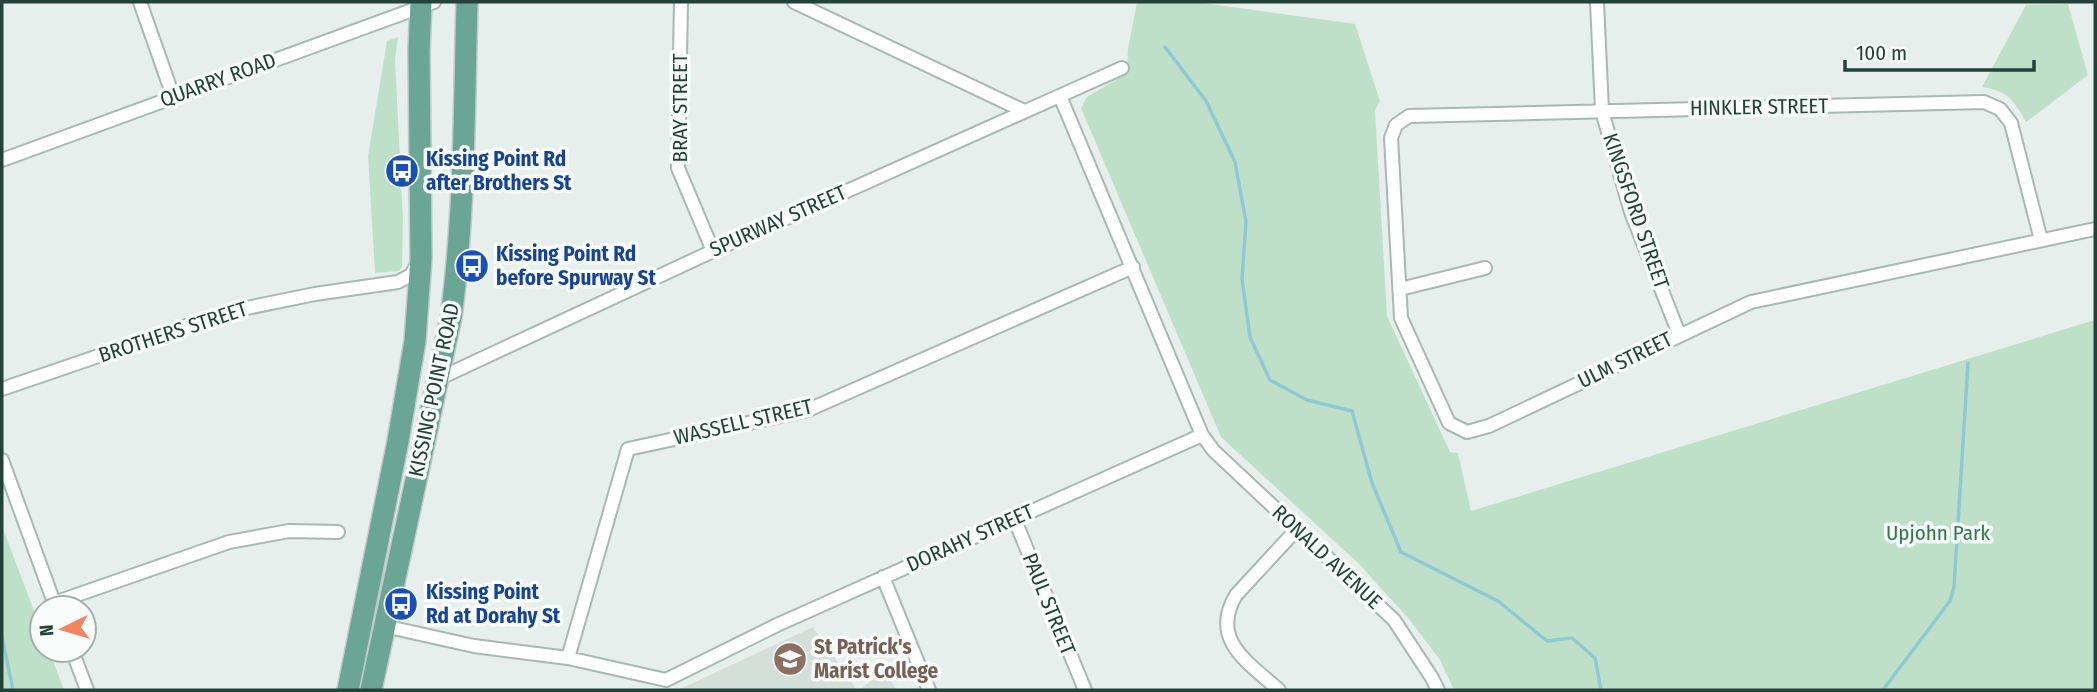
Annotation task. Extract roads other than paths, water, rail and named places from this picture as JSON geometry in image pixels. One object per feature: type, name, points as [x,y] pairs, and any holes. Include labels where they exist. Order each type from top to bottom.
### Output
[{"type":"main road","name":"KISSING POINT ROAD","points":[[371,690],[451,317],[458,251],[467,2]]},
{"type":"main road","name":"KISSING POINT ROAD","points":[[348,690],[412,366],[418,317],[421,258],[419,51],[425,3]]},
{"type":"street","points":[[140,2],[173,96]]},
{"type":"street","name":"BRAY STREET","points":[[681,2],[678,168],[713,251]]},
{"type":"street","points":[[794,2],[1024,111]]},
{"type":"street","name":"KINGSFORD STREET","points":[[1597,2],[1602,111],[1631,212],[1679,334]]},
{"type":"street","name":"QUARRY ROAD","points":[[2,160],[425,3]]},
{"type":"street","name":"SPURWAY STREET","points":[[438,379],[713,251],[1122,68]]},
{"type":"street","points":[[1060,96],[1202,435]]},
{"type":"street","name":"HINKLER STREET","points":[[1391,138],[1396,125],[1409,116],[1984,102],[2000,109],[2011,123],[2041,240]]},
{"type":"street","name":"ULM STREET","points":[[1391,138],[1401,318],[1449,424],[1467,432],[1489,426],[1751,302],[2095,229]]},
{"type":"street","name":"BROTHERS STREET","points":[[2,389],[227,312],[315,294],[398,282],[411,275],[421,258]]},
{"type":"street","name":"WASSELL STREET","points":[[568,658],[628,449],[808,410],[1133,267]]},
{"type":"street","points":[[1400,289],[1485,268]]},
{"type":"street","name":"DORAHY STREET","points":[[384,626],[474,646],[568,658],[666,680],[777,625],[1202,435]]},
{"type":"street","name":"RONALD AVENUE","points":[[1202,435],[1214,451],[1394,620],[1438,690]]},
{"type":"street","points":[[2,460],[51,594]]},
{"type":"street","name":"PAUL STREET","points":[[1014,518],[1085,690]]},
{"type":"street","points":[[1279,690],[1241,655],[1231,642],[1227,619],[1236,595],[1297,529]]},
{"type":"street","points":[[88,594],[229,542],[289,531],[338,533]]},
{"type":"street","points":[[883,577],[929,690]]},
{"type":"street","points":[[77,664],[87,690]]},
{"type":"waterway","points":[[1165,47],[1206,101],[1235,162],[1246,222],[1242,279],[1250,337],[1270,380],[1307,400],[1352,411],[1372,483],[1401,552],[1498,601],[1547,641],[1572,638],[1595,658],[1601,690]]},
{"type":"waterway","points":[[1883,690],[1950,601],[1954,587],[1968,363]]},
{"type":"waterway","points":[[2,637],[13,690]]},
{"type":"place","name":"Kissing Point Rd after Brothers St","points":[[402,171]]},
{"type":"place","name":"Kissing Point Rd before Spurway St","points":[[472,266]]},
{"type":"place","name":"Kissing Point Rd at Dorahy St","points":[[401,604]]},
{"type":"place","name":"St Patrick's Marist College","points":[[790,659]]},
{"type":"park label","name":"Upjohn Park","points":[[1938,533]]}]
